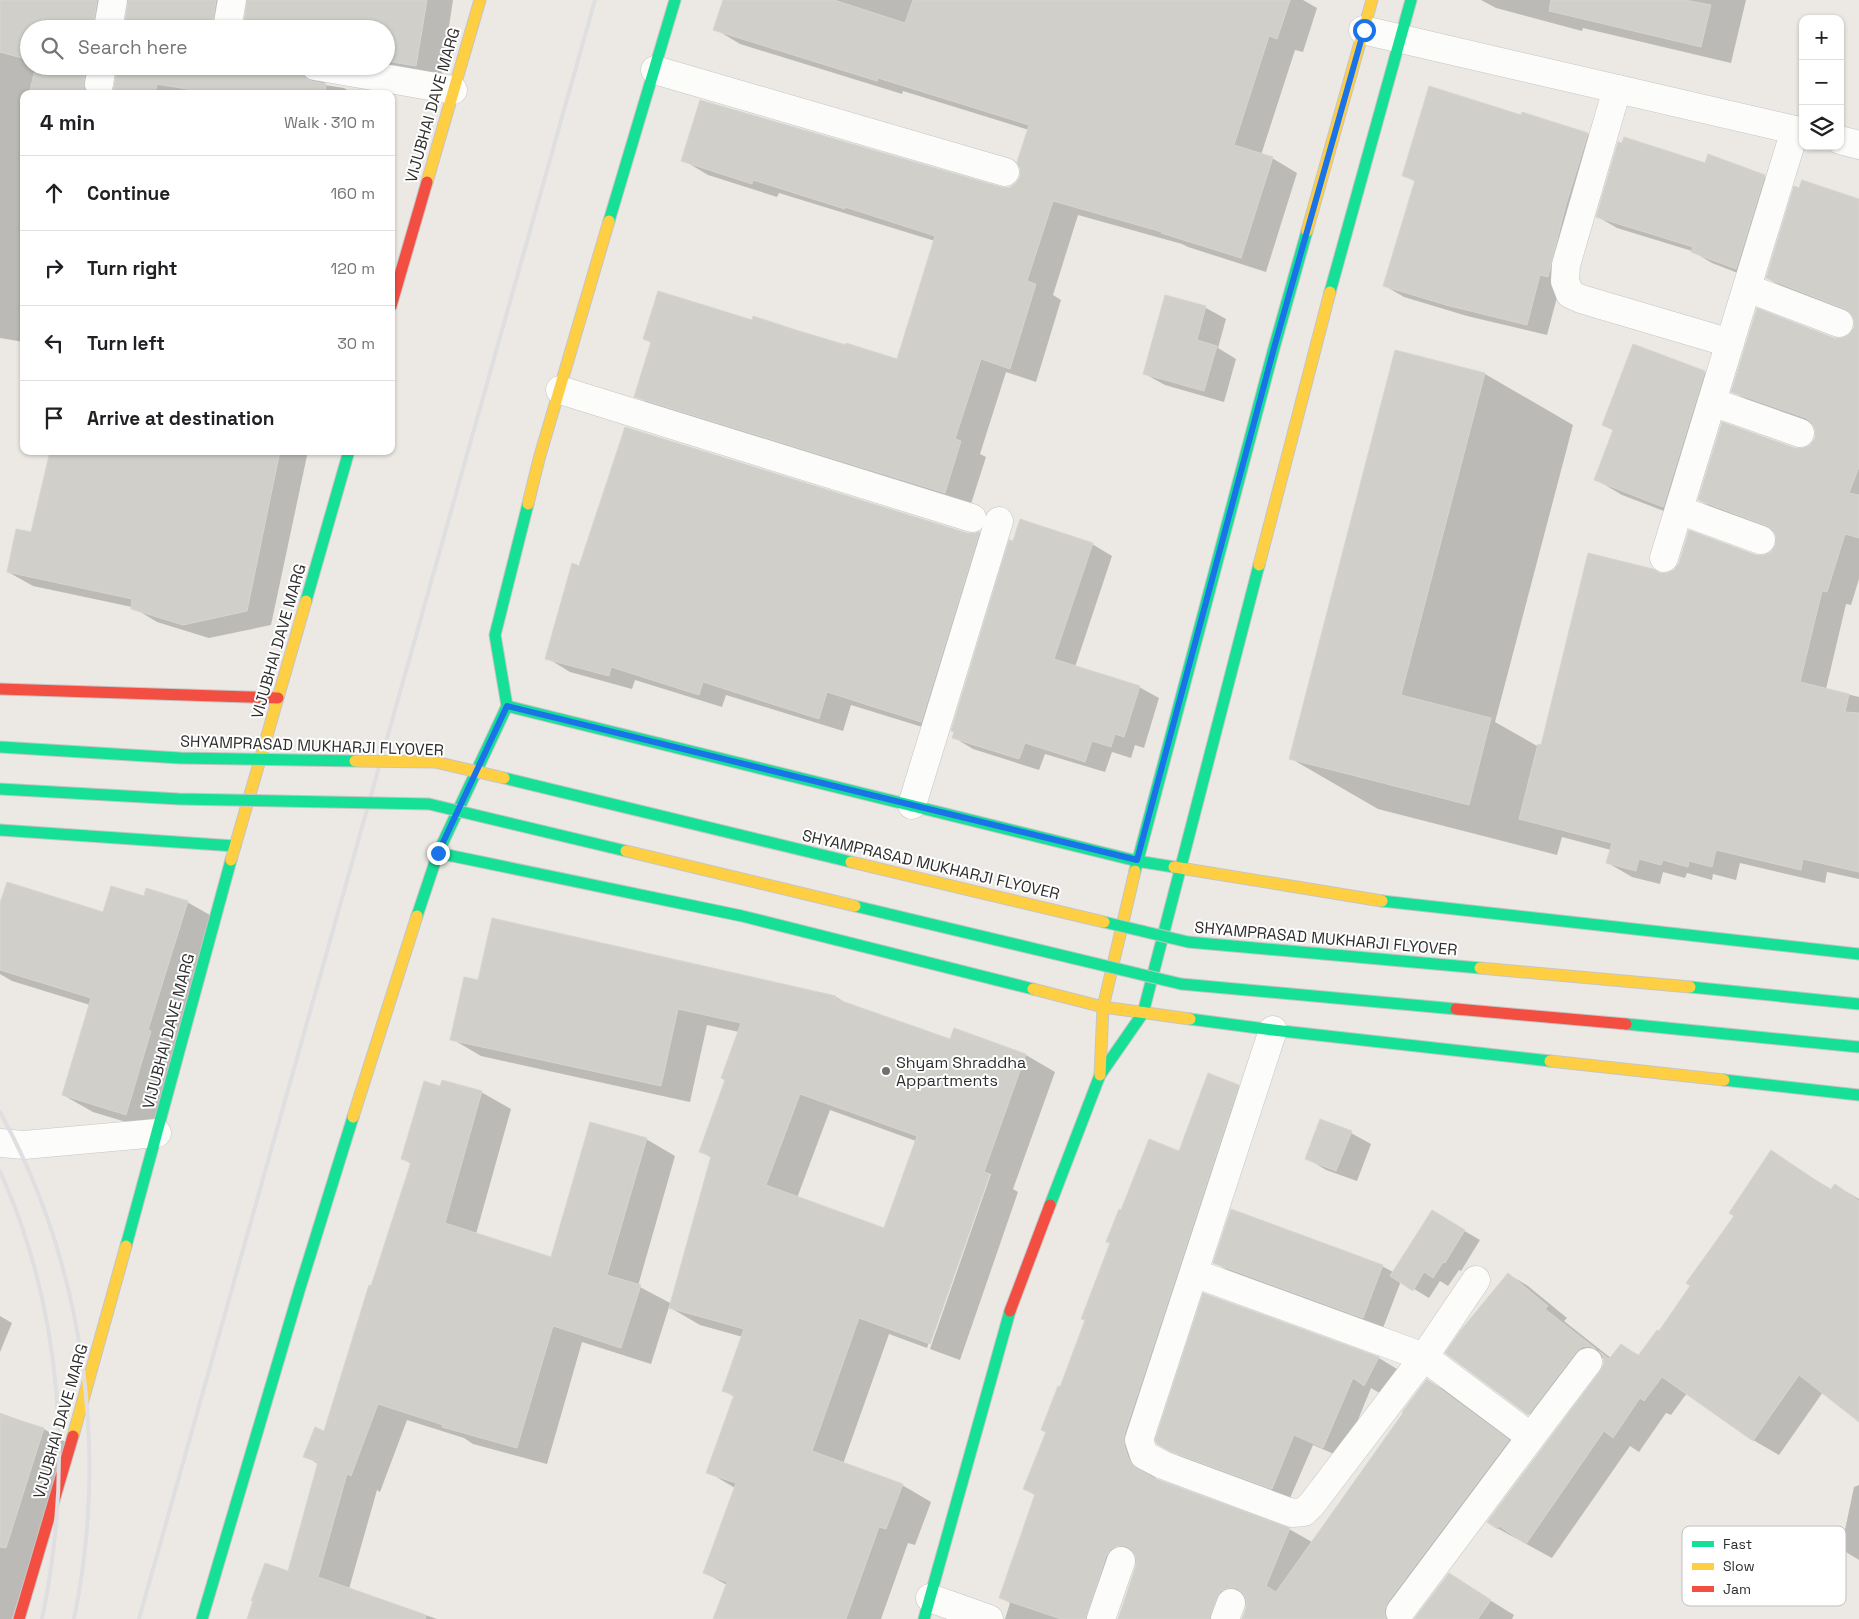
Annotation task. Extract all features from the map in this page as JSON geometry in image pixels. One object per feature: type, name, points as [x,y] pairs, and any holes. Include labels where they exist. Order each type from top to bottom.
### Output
[{"type":"street","points":[[109,20],[112,0]]},
{"type":"street","points":[[229,20],[232,0]]},
{"type":"street","name":"VIJUBHAI DAVE MARG","points":[[395,292],[480,0]]},
{"type":"street","points":[[202,1619],[299,1291],[407,944],[438,853],[507,706],[495,635],[539,459],[675,0]]},
{"type":"street","points":[[1100,1075],[1103,1007],[1137,860],[1274,348],[1372,0]]},
{"type":"street","points":[[989,1619],[927,1609],[1009,1312],[1100,1075],[1144,1013],[1323,320],[1411,0]]},
{"type":"street","points":[[1364,30],[1799,131],[1747,288],[1664,558]]},
{"type":"street","points":[[655,70],[1005,172]]},
{"type":"street","points":[[367,75],[453,90]]},
{"type":"street","points":[[1617,89],[1566,265],[1565,281],[1570,294],[1581,299],[1730,343]]},
{"type":"street","points":[[1844,141],[1859,145]]},
{"type":"street","points":[[1747,288],[1839,323]]},
{"type":"street","points":[[560,390],[972,518]]},
{"type":"street","points":[[1712,402],[1800,433]]},
{"type":"street","name":"VIJUBHAI DAVE MARG","points":[[19,1619],[94,1364],[235,846],[348,455]]},
{"type":"street","points":[[1679,510],[1761,540]]},
{"type":"street","points":[[912,805],[999,521]]},
{"type":"street","points":[[0,689],[278,698]]},
{"type":"street","points":[[507,706],[1137,860],[1180,868],[1389,902],[1859,954]]},
{"type":"street","name":"SHYAMPRASAD MUKHARJI FLYOVER","points":[[0,747],[180,758],[435,762],[1188,942],[1859,1004]]},
{"type":"street","points":[[0,789],[179,799],[429,804],[1181,984],[1859,1047]]},
{"type":"street","points":[[0,830],[235,846]]},
{"type":"street","points":[[438,853],[742,916],[1103,1007],[1273,1030],[1859,1095]]},
{"type":"street","points":[[1273,1030],[1140,1440],[1144,1455],[1163,1465],[1292,1512],[1304,1512],[1424,1357],[1476,1280]]},
{"type":"street","points":[[0,1143],[24,1145],[157,1133]]},
{"type":"street","points":[[1194,1273],[1424,1357],[1531,1437]]},
{"type":"street","points":[[1400,1612],[1588,1362]]},
{"type":"street","points":[[1101,1619],[1121,1561]]},
{"type":"building","points":[[0,0],[97,0],[94,20],[20,20],[20,58],[0,52]]},
{"type":"building","points":[[128,0],[216,0],[213,20],[125,20]]},
{"type":"building","points":[[247,0],[427,0],[416,66],[395,62],[395,20],[244,20]]},
{"type":"building","points":[[723,0],[834,0],[905,23],[913,0],[1290,0],[1277,39],[1269,36],[1234,145],[1273,157],[1241,258],[1162,232],[1053,201],[1027,281],[1036,284],[1010,369],[981,359],[955,439],[961,441],[945,493],[634,397],[651,342],[643,339],[658,291],[752,320],[753,316],[897,359],[935,236],[845,207],[845,209],[753,180],[752,184],[681,161],[700,100],[1001,187],[1009,188],[1016,183],[1020,176],[1017,162],[1029,125],[878,78],[877,81],[713,30]]},
{"type":"building","points":[[1551,0],[1685,0],[1711,5],[1701,47],[1549,11]]},
{"type":"building","points":[[34,75],[85,75],[85,90],[30,90]]},
{"type":"building","points":[[116,75],[303,75],[312,81],[326,84],[325,90],[192,90],[157,84],[156,90],[113,90]]},
{"type":"building","points":[[1429,86],[1521,115],[1522,112],[1588,133],[1565,208],[1548,277],[1540,275],[1527,325],[1446,305],[1383,286],[1415,180],[1402,176]]},
{"type":"building","points":[[1624,137],[1705,163],[1708,154],[1765,175],[1736,269],[1691,252],[1693,247],[1596,217],[1618,142],[1622,143]]},
{"type":"building","points":[[1802,180],[1859,199],[1859,467],[1849,493],[1859,495],[1859,538],[1845,534],[1827,592],[1822,591],[1800,682],[1849,694],[1845,712],[1859,713],[1859,872],[1803,859],[1801,870],[1716,850],[1712,867],[1689,861],[1688,867],[1663,860],[1661,865],[1639,859],[1636,871],[1606,863],[1612,843],[1519,819],[1538,744],[1541,745],[1588,553],[1653,569],[1660,573],[1667,573],[1674,570],[1679,563],[1689,530],[1756,555],[1764,555],[1771,552],[1775,546],[1776,537],[1773,530],[1767,526],[1698,500],[1722,422],[1795,448],[1803,448],[1810,445],[1815,438],[1815,430],[1812,423],[1806,418],[1731,392],[1757,308],[1834,338],[1842,338],[1848,335],[1854,328],[1854,320],[1845,309],[1766,278],[1794,186],[1799,188]]},
{"type":"building","points":[[1165,295],[1206,306],[1197,340],[1217,346],[1204,391],[1143,374]]},
{"type":"building","points":[[1633,344],[1705,371],[1663,507],[1594,480],[1613,430],[1602,425]]},
{"type":"building","points":[[1395,350],[1485,373],[1401,695],[1491,718],[1469,805],[1289,759]]},
{"type":"building","points":[[625,427],[967,533],[980,531],[921,722],[827,692],[819,719],[703,682],[699,695],[611,667],[609,676],[545,659],[572,563],[579,566]]},
{"type":"building","points":[[49,455],[279,455],[247,611],[183,625],[131,609],[132,599],[7,572],[16,529],[31,532]]},
{"type":"building","points":[[1020,519],[1093,543],[1054,659],[1140,686],[1124,737],[1115,734],[1111,747],[1092,741],[1085,762],[1025,743],[1019,759],[952,738],[954,732],[951,731],[1009,540],[1013,541]]},
{"type":"building","points":[[7,882],[103,912],[111,886],[144,896],[146,888],[188,901],[148,1030],[151,1031],[126,1115],[62,1095],[91,998],[0,970],[0,903]]},
{"type":"building","points":[[492,918],[836,996],[836,999],[950,1039],[954,1028],[1026,1054],[984,1172],[990,1174],[930,1344],[859,1318],[812,1451],[903,1484],[886,1529],[879,1527],[846,1619],[713,1619],[727,1582],[703,1573],[736,1483],[706,1473],[734,1395],[722,1391],[744,1329],[669,1308],[711,1156],[699,1152],[725,1080],[721,1078],[741,1023],[678,1009],[661,1086],[450,1040],[464,977],[478,980]],"holes":[[[800,1094],[917,1136],[884,1228],[766,1185]]]},
{"type":"building","points":[[1208,1073],[1239,1085],[1124,1435],[1124,1445],[1129,1460],[1136,1468],[1156,1479],[1290,1528],[1266,1586],[1276,1592],[1427,1379],[1509,1440],[1387,1603],[1384,1611],[1386,1619],[1242,1619],[1246,1608],[1246,1600],[1243,1593],[1236,1588],[1229,1588],[1221,1591],[1217,1597],[1210,1619],[1118,1619],[1136,1566],[1136,1559],[1132,1550],[1126,1546],[1111,1549],[1106,1556],[1086,1619],[1061,1619],[999,1598],[1035,1494],[1023,1489],[1046,1432],[1041,1430],[1058,1386],[1060,1387],[1085,1320],[1081,1319],[1110,1243],[1106,1242],[1119,1209],[1121,1210],[1149,1139],[1179,1151]]},
{"type":"building","points":[[442,1080],[482,1091],[445,1223],[551,1257],[590,1122],[647,1138],[607,1275],[641,1285],[621,1348],[553,1326],[517,1448],[442,1427],[443,1425],[378,1404],[351,1476],[347,1474],[318,1577],[426,1615],[425,1619],[247,1619],[253,1601],[251,1601],[265,1563],[288,1571],[318,1462],[303,1457],[315,1427],[324,1431],[369,1285],[371,1286],[411,1162],[401,1159],[424,1081],[440,1086]]},
{"type":"building","points":[[1320,1119],[1352,1131],[1336,1171],[1305,1159]]},
{"type":"building","points":[[1771,1150],[1830,1190],[1835,1184],[1859,1201],[1859,1422],[1799,1375],[1753,1441],[1662,1377],[1644,1401],[1640,1398],[1613,1438],[1604,1431],[1526,1544],[1499,1526],[1497,1529],[1487,1522],[1600,1371],[1604,1363],[1603,1356],[1599,1351],[1609,1359],[1621,1344],[1638,1356],[1657,1330],[1659,1331],[1690,1286],[1686,1283],[1734,1216],[1729,1213]]},
{"type":"building","points":[[1231,1209],[1383,1265],[1363,1318],[1213,1263]]},
{"type":"building","points":[[1432,1210],[1465,1230],[1445,1263],[1443,1262],[1433,1278],[1424,1272],[1413,1291],[1390,1276]]},
{"type":"building","points":[[1508,1273],[1548,1306],[1545,1309],[1596,1349],[1589,1346],[1582,1347],[1576,1352],[1528,1415],[1445,1353],[1461,1330]]},
{"type":"building","points":[[1203,1293],[1379,1357],[1364,1386],[1353,1378],[1323,1448],[1294,1435],[1272,1489],[1169,1451],[1157,1444],[1155,1440]]},
{"type":"building","points":[[0,1414],[44,1428],[6,1548],[0,1547]]},
{"type":"building","points":[[1449,1573],[1491,1600],[1478,1619],[1414,1619]]},
{"type":"railway","points":[[139,1619],[595,0]]},
{"type":"railway","points":[[0,1112],[29,1171],[52,1232],[70,1295],[82,1359],[88,1424],[89,1490],[84,1555],[74,1619]]},
{"type":"railway","points":[[0,1171],[21,1224],[38,1279],[49,1335],[56,1391],[59,1448],[57,1505],[52,1562],[42,1619]]},
{"type":"traffic: fast","points":[[609,221],[675,0]]},
{"type":"traffic: fast","points":[[1330,292],[1411,0]]},
{"type":"traffic: fast","points":[[1135,871],[1274,348],[1307,231]]},
{"type":"traffic: fast","points":[[306,601],[348,455]]},
{"type":"traffic: fast","points":[[417,916],[438,853],[507,706],[495,635],[528,504]]},
{"type":"traffic: fast","points":[[1050,1205],[1100,1075],[1143,1013],[1259,565]]},
{"type":"traffic: fast","points":[[507,706],[1137,861],[1174,867]]},
{"type":"traffic: fast","points":[[0,747],[180,758],[355,761]]},
{"type":"traffic: fast","points":[[504,778],[851,862]]},
{"type":"traffic: fast","points":[[0,789],[179,799],[429,804],[626,851]]},
{"type":"traffic: fast","points":[[0,830],[235,846]]},
{"type":"traffic: fast","points":[[438,853],[742,916],[1033,989]]},
{"type":"traffic: fast","points":[[126,1246],[231,860]]},
{"type":"traffic: fast","points":[[1382,901],[1859,954]]},
{"type":"traffic: fast","points":[[855,906],[1181,984],[1456,1009]]},
{"type":"traffic: fast","points":[[1104,922],[1188,942],[1480,968]]},
{"type":"traffic: fast","points":[[1690,987],[1859,1004]]},
{"type":"traffic: fast","points":[[1190,1019],[1550,1061]]},
{"type":"traffic: fast","points":[[1626,1024],[1859,1047]]},
{"type":"traffic: fast","points":[[1724,1080],[1859,1095]]},
{"type":"traffic: fast","points":[[202,1619],[299,1291],[353,1117]]},
{"type":"traffic: fast","points":[[924,1619],[1010,1311]]},
{"type":"traffic: slow","points":[[427,182],[480,0]]},
{"type":"traffic: slow","points":[[1307,231],[1372,0]]},
{"type":"traffic: slow","points":[[528,504],[539,459],[609,221]]},
{"type":"traffic: slow","points":[[1259,565],[1330,292]]},
{"type":"traffic: slow","points":[[231,860],[306,601]]},
{"type":"traffic: slow","points":[[355,761],[435,762],[504,778]]},
{"type":"traffic: slow","points":[[626,851],[855,906]]},
{"type":"traffic: slow","points":[[851,862],[1104,922]]},
{"type":"traffic: slow","points":[[1174,867],[1382,901]]},
{"type":"traffic: slow","points":[[1100,1075],[1103,1007],[1135,871]]},
{"type":"traffic: slow","points":[[353,1117],[417,916]]},
{"type":"traffic: slow","points":[[1480,968],[1690,987]]},
{"type":"traffic: slow","points":[[1033,989],[1103,1007],[1190,1019]]},
{"type":"traffic: slow","points":[[1550,1061],[1724,1080]]},
{"type":"traffic: slow","points":[[73,1436],[126,1246]]},
{"type":"traffic: jam","points":[[395,292],[427,182]]},
{"type":"traffic: jam","points":[[0,689],[278,698]]},
{"type":"traffic: jam","points":[[1456,1009],[1626,1024]]},
{"type":"traffic: jam","points":[[1010,1311],[1050,1205]]},
{"type":"traffic: jam","points":[[19,1619],[73,1436]]},
{"type":"place","name":"Shyam Shraddha Appartments","points":[[886,1071]]},
{"type":"route","points":[[438,853],[507,706],[1137,860],[1274,348],[1364,30]]}]
